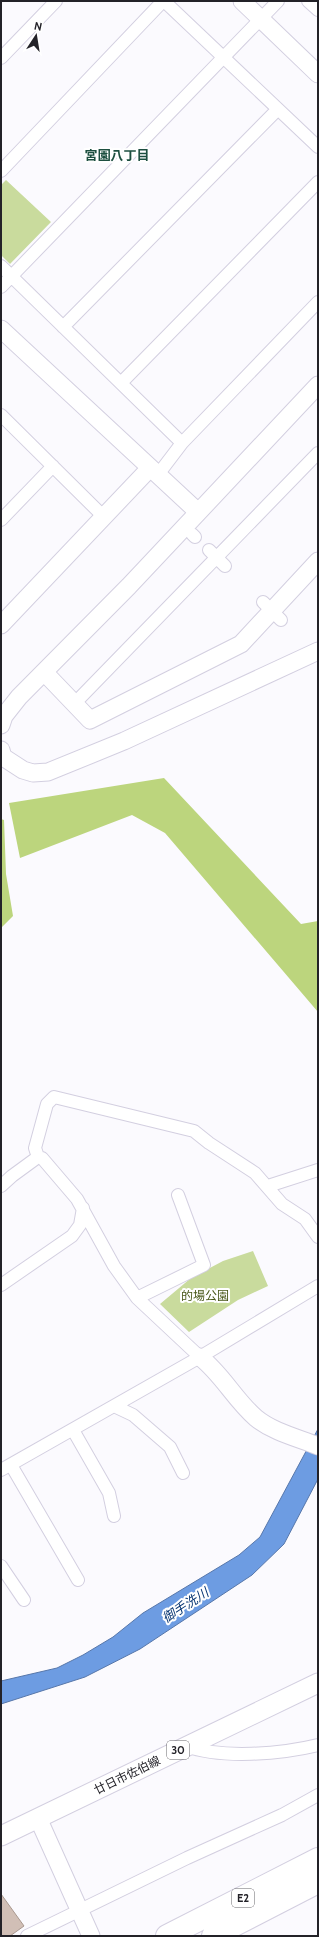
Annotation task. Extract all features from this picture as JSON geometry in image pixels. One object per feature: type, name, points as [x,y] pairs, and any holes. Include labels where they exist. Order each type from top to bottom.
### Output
[{"type":"highway","name":"E2","points":[[167,1936],[318,1859]]},
{"type":"highway","name":"E2","points":[[213,1936],[318,1882]]},
{"type":"main road","name":"廿日市佐伯線","points":[[1,1836],[318,1683]]},
{"type":"street","points":[[1,58],[56,1]]},
{"type":"street","points":[[1,171],[164,1],[318,147]]},
{"type":"street","points":[[242,1],[318,74]]},
{"type":"street","points":[[1,287],[278,1]]},
{"type":"street","points":[[308,1],[318,10]]},
{"type":"street","points":[[63,327],[278,109]]},
{"type":"street","points":[[121,383],[318,182]]},
{"type":"street","points":[[1,266],[182,443]]},
{"type":"street","points":[[1,625],[104,516],[182,443],[318,302]]},
{"type":"street","points":[[1,329],[156,468],[198,512]]},
{"type":"street","points":[[1,725],[4,716],[19,696],[129,586],[318,385]]},
{"type":"street","points":[[1,415],[104,516]]},
{"type":"street","points":[[74,704],[318,453]]},
{"type":"street","points":[[1,520],[52,466]]},
{"type":"street","points":[[44,672],[90,720],[241,644],[318,561]]},
{"type":"street","points":[[1,750],[3,757],[22,770],[32,773],[48,772],[124,741],[313,649]]},
{"type":"street","points":[[310,1443],[271,1427],[257,1418],[210,1366],[136,1298],[114,1266],[83,1208],[74,1195],[42,1158],[38,1157],[35,1148],[47,1104],[50,1100],[59,1097],[194,1131],[256,1173],[282,1204],[305,1219],[318,1237]]},
{"type":"street","points":[[1,1186],[38,1157]]},
{"type":"street","points":[[268,1186],[318,1170]]},
{"type":"street","points":[[136,1298],[204,1265],[178,1195]]},
{"type":"street","points":[[1,1285],[72,1236],[80,1225],[83,1208]]},
{"type":"street","points":[[78,1580],[6,1468],[200,1358],[318,1286]]},
{"type":"street","points":[[114,1406],[133,1415],[170,1447],[183,1473]]},
{"type":"street","points":[[73,1430],[109,1493],[114,1516]]},
{"type":"street","points":[[1,1566],[24,1600]]},
{"type":"street","points":[[186,1746],[208,1752],[274,1753],[318,1745]]},
{"type":"street","points":[[27,1936],[187,1858],[282,1815],[318,1795]]},
{"type":"street","points":[[38,1818],[91,1936]]},
{"type":"green space","points":[[6,180],[51,222],[10,264],[1,255],[1,185]]},
{"type":"green space","points":[[164,778],[301,924],[318,921],[318,1012],[165,833],[132,815],[20,858],[9,803]]},
{"type":"green space","points":[[1,819],[4,820],[6,874],[13,916],[1,928]]},
{"type":"green space","name":"的場公園","points":[[253,1251],[268,1286],[238,1300],[189,1332],[160,1304],[191,1278],[223,1261]]},
{"type":"water","name":"御手洗川","points":[[318,1429],[318,1479],[284,1544],[252,1575],[140,1649],[85,1677],[1,1704],[1,1681],[57,1668],[83,1655],[113,1637],[143,1613],[239,1555],[260,1537]]},
{"type":"building","points":[[1,1894],[24,1926],[10,1936],[1,1936]]},
{"type":"district","name":"宮園八丁目","points":[[117,155]]}]
